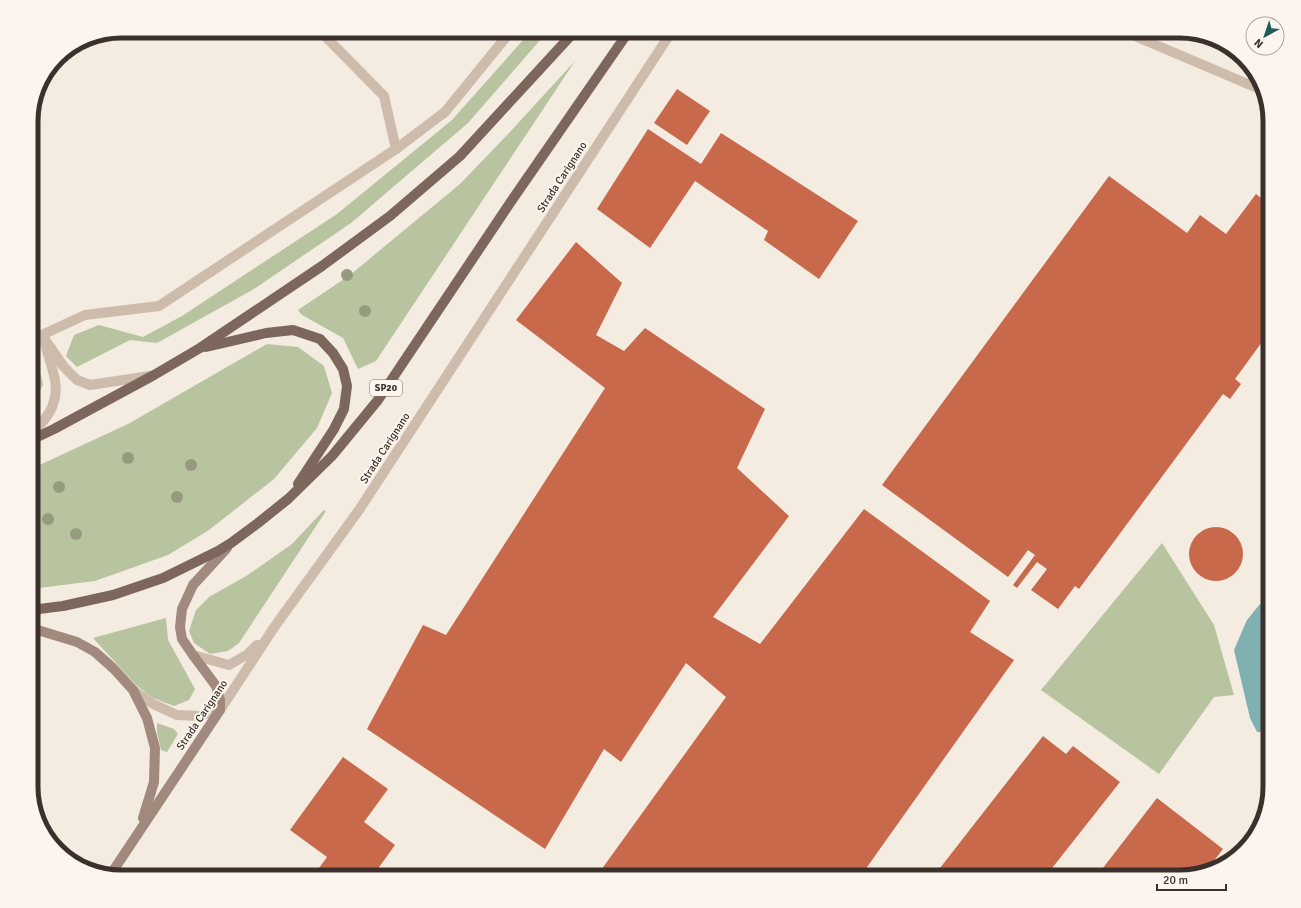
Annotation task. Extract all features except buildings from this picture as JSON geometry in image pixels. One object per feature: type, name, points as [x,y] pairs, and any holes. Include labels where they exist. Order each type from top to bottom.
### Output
[{"type":"main road","name":"SP20","points":[[38,437],[54,430],[154,376],[200,348],[322,266],[390,216],[460,156],[569,38]]},
{"type":"main road","name":"SP20","points":[[38,609],[63,606],[113,595],[164,578],[231,543],[288,499],[332,456],[378,400],[510,203],[624,38]]},
{"type":"main road","name":"SP20","points":[[200,348],[266,333],[293,330],[320,339],[333,353],[343,369],[348,386],[344,409],[334,429],[288,499]]},
{"type":"street","points":[[327,38],[384,96],[396,149]]},
{"type":"street","points":[[38,337],[84,315],[159,306],[396,149],[445,112],[505,38]]},
{"type":"street","name":"Strada Carignano","points":[[113,869],[220,710],[274,626],[359,510],[667,38]]},
{"type":"street","points":[[1139,38],[1256,88]]},
{"type":"street","points":[[42,335],[64,367],[77,380],[90,385],[154,376]]},
{"type":"street","points":[[38,427],[49,414],[56,398],[56,385],[42,335]]},
{"type":"street","points":[[38,630],[77,642],[95,652],[114,669],[133,690],[153,704],[177,715],[199,716],[220,710],[220,700],[216,686],[182,639],[180,628],[182,609],[193,585],[210,564],[231,543]]},
{"type":"street","points":[[193,655],[229,665],[248,654],[274,626]]},
{"type":"street","points":[[133,690],[147,718],[155,748],[154,782],[139,831]]},
{"type":"green space","points":[[525,38],[542,38],[468,123],[351,223],[254,289],[157,343],[130,340],[77,367],[66,356],[74,335],[99,325],[143,337],[182,316],[337,214],[452,120]]},
{"type":"green space","points":[[575,61],[376,361],[358,369],[343,338],[302,315],[298,310],[350,275],[460,184]]},
{"type":"green space","points":[[267,344],[298,347],[324,366],[332,393],[317,428],[274,479],[209,530],[168,555],[95,581],[38,588],[38,466],[128,424]]},
{"type":"green space","points":[[38,371],[40,372],[43,384],[38,396]]},
{"type":"green space","points":[[324,510],[326,511],[239,643],[228,651],[210,654],[194,643],[189,631],[196,610],[209,597],[248,575],[292,544]]},
{"type":"green space","points":[[1162,543],[1214,625],[1234,695],[1214,697],[1159,774],[1041,690]]},
{"type":"green space","points":[[166,618],[168,640],[195,689],[189,700],[174,706],[153,698],[136,685],[93,638]]},
{"type":"green space","points":[[157,723],[174,729],[178,734],[167,752],[161,750],[157,733]]},
{"type":"water","points":[[1260,604],[1263,605],[1263,732],[1257,732],[1250,718],[1234,650],[1247,620]]}]
